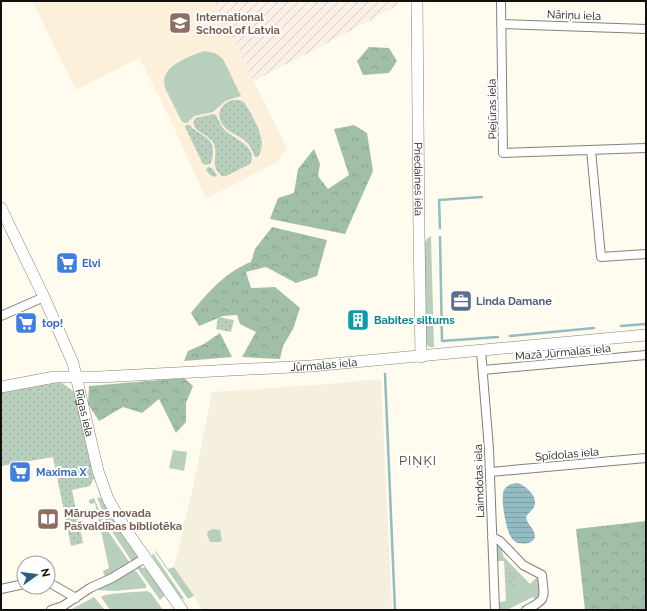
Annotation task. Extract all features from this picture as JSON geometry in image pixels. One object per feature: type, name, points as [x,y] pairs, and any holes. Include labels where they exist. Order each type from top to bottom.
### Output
[{"type":"main road","name":"Priedaines iela","points":[[417,1],[421,357]]},
{"type":"main road","name":"Rīgas iela","points":[[1,208],[44,297],[73,363],[92,449],[105,491],[119,519],[182,610]]},
{"type":"main road","name":"Jūrmalas iela","points":[[1,387],[56,377],[98,377],[311,366],[646,335]]},
{"type":"street","name":"Piejūras iela","points":[[501,1],[503,153],[646,148]]},
{"type":"street","name":"Nāriņu iela","points":[[501,24],[646,29]]},
{"type":"street","points":[[591,150],[602,257],[646,254]]},
{"type":"street","points":[[3,312],[44,297]]},
{"type":"street","name":"Laimdotas iela","points":[[482,351],[490,472],[496,610]]},
{"type":"street","name":"Mazā Jūrmalas iela","points":[[483,370],[646,355]]},
{"type":"street","name":"Spīdolas iela","points":[[490,472],[646,458]]},
{"type":"street","points":[[492,537],[500,541],[523,565],[542,575],[544,595],[540,603],[526,610]]},
{"type":"street","points":[[51,610],[63,608],[90,588],[112,578],[145,558]]},
{"type":"street","points":[[1,589],[16,586]]},
{"type":"street","points":[[56,587],[76,598]]},
{"type":"shaded area","points":[[32,1],[214,1],[287,148],[277,162],[206,199],[172,123],[139,58],[76,90]]},
{"type":"shaded area","points":[[214,1],[400,1],[394,7],[358,27],[254,81]]},
{"type":"shaded area","points":[[381,379],[392,610],[203,610],[174,567],[193,487],[212,392]]},
{"type":"green space","points":[[369,47],[389,48],[397,61],[389,73],[363,75],[357,61]]},
{"type":"green space","points":[[204,51],[215,53],[223,59],[241,96],[225,101],[213,112],[194,116],[187,123],[182,122],[166,90],[164,82],[165,76],[168,70],[177,63]]},
{"type":"green space","points":[[233,100],[244,102],[255,122],[262,144],[258,157],[255,157],[249,144],[242,138],[229,131],[221,123],[219,114],[221,109],[227,102]]},
{"type":"green space","points":[[213,114],[216,115],[224,129],[244,144],[251,153],[252,158],[250,164],[226,176],[222,176],[216,168],[215,147],[213,142],[197,130],[194,124],[194,120],[196,118]]},
{"type":"green space","points":[[186,125],[189,125],[206,137],[212,145],[213,152],[210,164],[203,164],[185,127]]},
{"type":"green space","points":[[354,125],[367,133],[373,171],[345,234],[270,219],[278,198],[294,193],[298,169],[314,149],[320,164],[318,176],[328,189],[349,175],[334,129]]},
{"type":"green space","points":[[208,167],[212,168],[217,176],[212,176],[209,174],[206,170]]},
{"type":"green space","points":[[272,227],[327,240],[317,276],[296,283],[266,267],[246,272],[251,288],[275,287],[300,308],[293,329],[283,346],[280,359],[242,357],[256,332],[240,324],[237,315],[223,316],[199,326],[191,313],[218,283],[234,271],[251,262],[255,249]]},
{"type":"green space","points":[[431,236],[434,347],[429,347],[426,343],[424,244]]},
{"type":"green space","points":[[218,317],[234,320],[231,332],[216,329]]},
{"type":"green space","points":[[220,333],[232,357],[184,361],[188,351],[204,344]]},
{"type":"green space","points":[[184,378],[193,386],[186,403],[186,422],[176,433],[159,399],[142,413],[123,407],[99,421],[88,404],[89,386]]},
{"type":"green space","points":[[61,382],[74,392],[94,478],[90,486],[72,490],[83,543],[71,546],[53,457],[1,466],[1,393]]},
{"type":"green space","points":[[173,450],[187,452],[184,471],[169,468]]},
{"type":"green space","points":[[97,497],[104,499],[136,552],[137,557],[132,562],[107,524]]},
{"type":"green space","points":[[94,498],[108,531],[130,563],[106,576],[104,575],[103,571],[109,568],[95,503],[91,504],[89,502],[89,500]]},
{"type":"green space","points":[[646,521],[646,610],[585,610],[576,529]]},
{"type":"green space","points":[[213,529],[220,530],[221,542],[210,542],[207,535],[208,531]]},
{"type":"green space","points":[[499,546],[502,548],[503,556],[530,584],[537,577],[540,580],[541,597],[537,602],[533,597],[507,610],[500,610],[499,602],[506,601],[504,561],[498,561],[497,547]]},
{"type":"green space","points":[[156,551],[168,569],[174,567],[194,596],[188,599],[155,552]]},
{"type":"green space","points":[[153,553],[185,600],[181,598],[152,556]]},
{"type":"green space","points":[[137,568],[146,568],[166,594],[160,600]]},
{"type":"green space","points":[[133,570],[136,571],[146,585],[146,588],[115,591],[97,590],[98,588]]},
{"type":"green space","points":[[507,573],[515,573],[515,578],[517,578],[517,581],[515,582],[516,589],[509,589],[509,579],[507,579]]},
{"type":"green space","points":[[147,591],[151,593],[163,610],[110,610],[101,597],[115,594]]},
{"type":"green space","points":[[94,597],[105,610],[70,610]]},
{"type":"water","points":[[514,483],[518,483],[528,489],[535,499],[534,507],[526,517],[534,531],[535,537],[532,541],[526,543],[518,543],[511,538],[504,514],[504,490]]},
{"type":"waterway","points":[[440,228],[439,200],[482,197]]},
{"type":"waterway","points":[[440,237],[442,341],[498,337]]},
{"type":"waterway","points":[[621,326],[646,324]]},
{"type":"waterway","points":[[510,336],[594,328]]},
{"type":"waterway","points":[[385,374],[395,610]]},
{"type":"waterway","points":[[639,610],[646,607]]},
{"type":"place","name":"International School of Latvia","points":[[180,23]]},
{"type":"place","name":"Elvi","points":[[67,263]]},
{"type":"place","name":"Linda Damane","points":[[461,301]]},
{"type":"place","name":"Babites siltums","points":[[358,320]]},
{"type":"place","name":"top!","points":[[26,323]]},
{"type":"place","name":"Maxima X","points":[[20,472]]},
{"type":"place","name":"Mārupes novada Pašvaldības bibliotēka","points":[[48,519]]},
{"type":"district","name":"PIŅĶI","points":[[418,460]]}]
